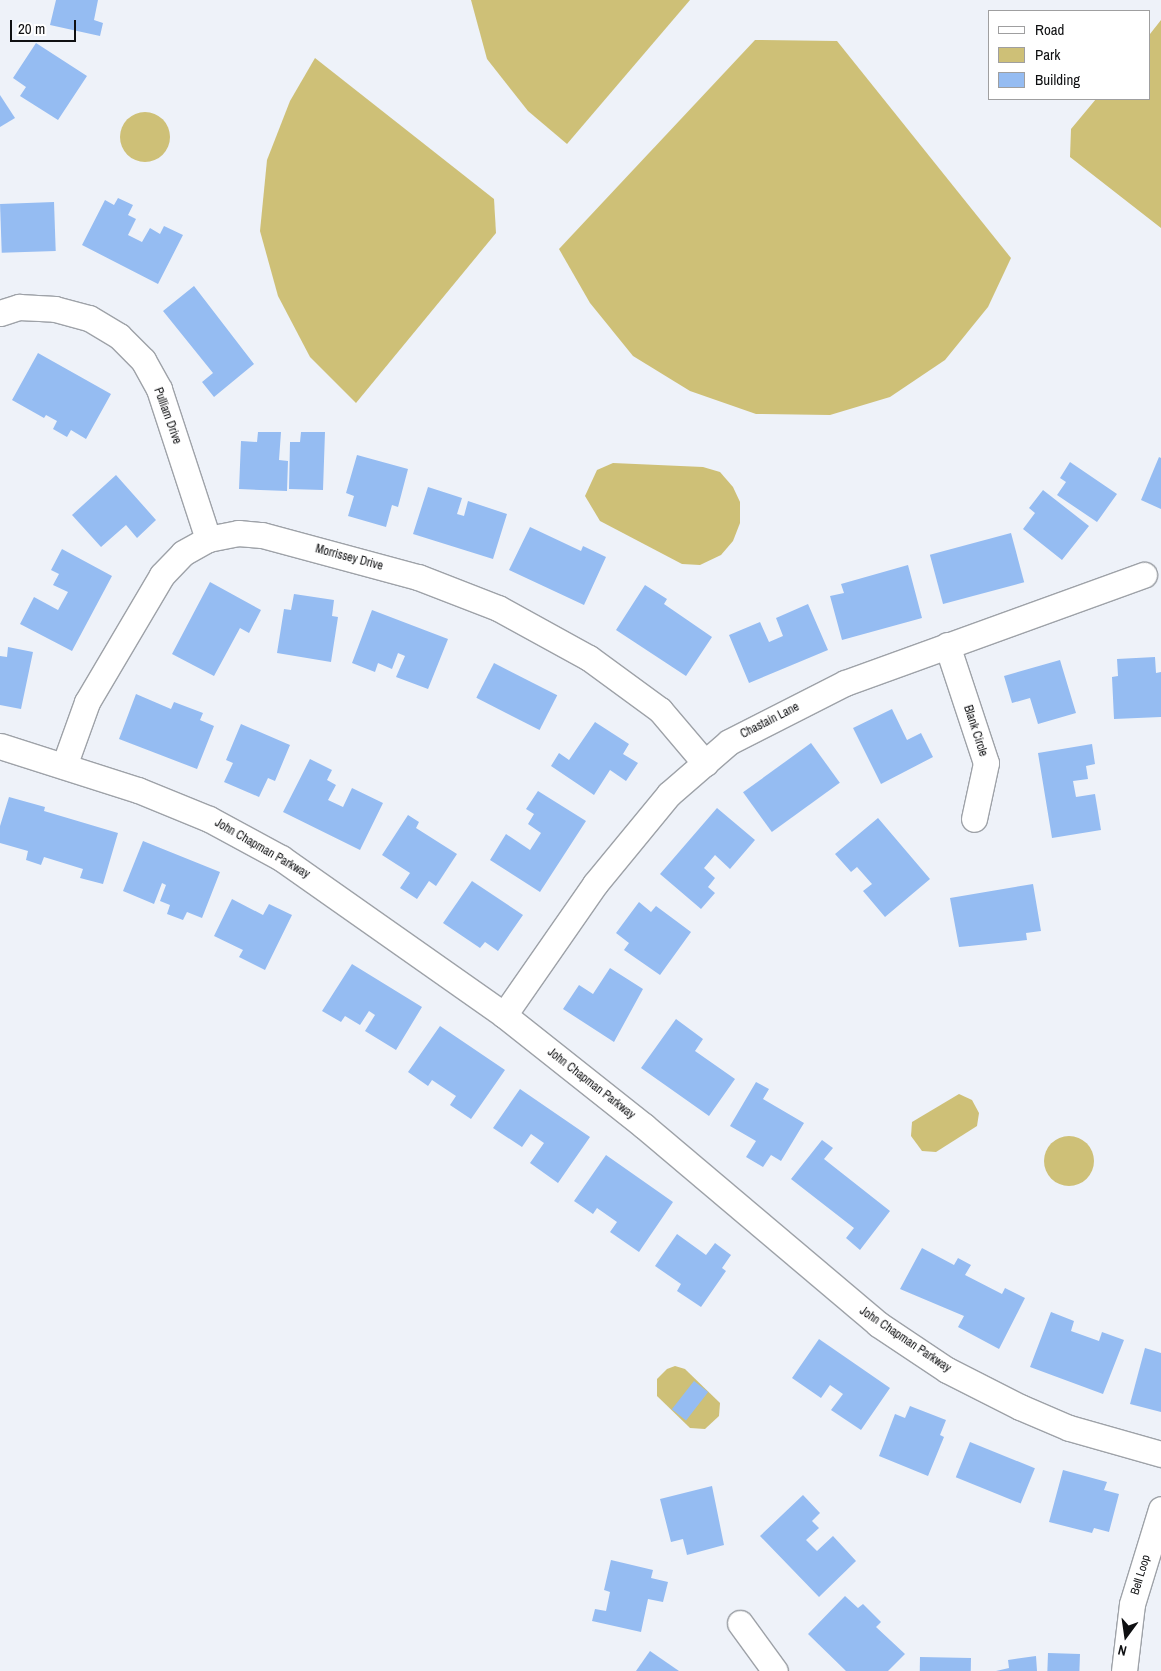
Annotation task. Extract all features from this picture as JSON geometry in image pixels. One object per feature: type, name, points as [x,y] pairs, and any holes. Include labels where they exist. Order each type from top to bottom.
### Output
[{"type":"street","name":"Pulliam Drive","points":[[0,313],[19,307],[55,309],[89,318],[119,336],[143,360],[159,389],[208,539]]},
{"type":"street","name":"Morrissey Drive","points":[[64,766],[87,702],[162,575],[183,553],[208,539],[238,533],[262,535],[418,577],[498,608],[589,658],[660,710],[705,763]]},
{"type":"street","name":"Chastain Lane","points":[[504,1015],[595,884],[669,794],[729,742],[845,683],[1144,575]]},
{"type":"street","name":"Blank Circle","points":[[947,645],[986,763],[974,819]]},
{"type":"street","name":"John Chapman Parkway","points":[[0,746],[64,766],[209,819],[281,858],[504,1015],[644,1126],[839,1294],[916,1350],[947,1370],[1020,1407],[1069,1428],[1161,1454]]},
{"type":"street","name":"Bell Loop","points":[[1124,1671],[1132,1604],[1161,1509]]},
{"type":"street","points":[[740,1623],[775,1671]]},
{"type":"green space","points":[[471,0],[690,0],[567,144],[528,111],[487,59]]},
{"type":"green space","points":[[1161,20],[1161,228],[1070,157],[1071,129],[1095,100],[1151,100],[1151,33]]},
{"type":"green space","points":[[755,40],[837,41],[1011,258],[988,307],[945,360],[890,397],[830,415],[756,414],[690,391],[633,356],[590,303],[559,249]]},
{"type":"green space","points":[[315,58],[494,199],[496,233],[356,403],[310,357],[278,296],[260,231],[267,160],[290,101]]},
{"type":"green space","points":[[145,112],[154,114],[165,123],[170,137],[168,146],[159,157],[145,162],[136,160],[125,151],[120,137],[122,128],[131,117]]},
{"type":"green space","points":[[613,463],[703,467],[720,472],[733,487],[740,502],[740,523],[733,541],[721,555],[700,565],[682,564],[600,521],[585,496],[597,470]]},
{"type":"green space","points":[[959,1094],[972,1100],[979,1113],[977,1126],[936,1152],[922,1151],[911,1136],[912,1122]]},
{"type":"green space","points":[[1069,1136],[1078,1138],[1089,1147],[1094,1161],[1092,1170],[1083,1181],[1069,1186],[1060,1184],[1049,1175],[1044,1161],[1046,1152],[1055,1141]]},
{"type":"green space","points":[[675,1366],[685,1369],[720,1403],[719,1416],[705,1429],[690,1428],[657,1396],[657,1379],[667,1369]]},
{"type":"building","points":[[56,0],[98,0],[94,20],[103,23],[100,36],[50,25]]},
{"type":"building","points":[[36,43],[87,76],[58,120],[20,96],[26,87],[13,78]]},
{"type":"building","points":[[0,95],[15,118],[0,127]]},
{"type":"building","points":[[118,198],[133,205],[128,215],[136,219],[128,235],[142,242],[150,228],[160,234],[164,226],[183,235],[158,284],[82,245],[105,200],[114,205]]},
{"type":"building","points":[[54,202],[56,251],[2,253],[0,204]]},
{"type":"building","points":[[194,286],[254,364],[214,397],[202,382],[213,373],[163,311]]},
{"type":"building","points":[[38,353],[111,394],[86,439],[71,430],[67,437],[53,429],[57,421],[46,415],[44,418],[12,400]]},
{"type":"building","points":[[258,432],[281,432],[279,460],[288,461],[287,491],[239,489],[241,441],[257,442]]},
{"type":"building","points":[[301,432],[325,432],[323,490],[289,489],[290,442],[300,442]]},
{"type":"building","points":[[357,455],[408,469],[398,507],[392,505],[386,527],[348,516],[354,496],[346,493]]},
{"type":"building","points":[[1159,457],[1161,458],[1161,509],[1141,500]]},
{"type":"building","points":[[1070,462],[1117,494],[1097,522],[1057,495],[1066,482],[1060,478]]},
{"type":"building","points":[[116,475],[156,520],[137,538],[126,525],[101,547],[72,515]]},
{"type":"building","points":[[428,487],[462,498],[457,514],[464,516],[468,501],[507,514],[493,559],[413,534]]},
{"type":"building","points":[[1043,490],[1089,526],[1062,560],[1023,529],[1035,513],[1029,508]]},
{"type":"building","points":[[530,527],[581,551],[583,546],[606,557],[584,605],[509,570]]},
{"type":"building","points":[[1011,533],[1024,582],[943,604],[930,555]]},
{"type":"building","points":[[62,549],[112,576],[72,651],[20,624],[34,597],[58,610],[68,592],[53,585],[59,574],[51,570]]},
{"type":"building","points":[[908,565],[922,618],[842,640],[830,596],[844,593],[841,584]]},
{"type":"building","points":[[210,582],[261,610],[249,633],[240,628],[214,676],[172,654]]},
{"type":"building","points":[[645,585],[667,599],[664,604],[712,637],[686,676],[616,630]]},
{"type":"building","points":[[294,594],[334,600],[332,616],[338,617],[331,662],[277,653],[284,609],[291,610]]},
{"type":"building","points":[[808,604],[828,650],[749,683],[729,635],[760,622],[769,642],[783,636],[776,618]]},
{"type":"building","points":[[372,610],[448,639],[428,689],[396,677],[405,656],[398,653],[392,669],[378,663],[375,672],[352,663]]},
{"type":"building","points":[[8,647],[33,652],[21,709],[0,705],[0,656],[7,657]]},
{"type":"building","points":[[1155,657],[1156,673],[1161,672],[1161,717],[1114,719],[1112,677],[1118,676],[1117,659]]},
{"type":"building","points":[[1060,660],[1076,713],[1038,724],[1030,698],[1012,703],[1004,676]]},
{"type":"building","points":[[494,663],[557,695],[540,730],[476,698]]},
{"type":"building","points":[[136,694],[171,709],[174,702],[203,713],[200,720],[214,726],[197,769],[119,739]]},
{"type":"building","points":[[892,709],[907,740],[921,733],[933,757],[881,784],[853,728]]},
{"type":"building","points":[[595,722],[629,744],[623,754],[638,763],[626,781],[610,770],[594,795],[551,766],[559,753],[569,760]]},
{"type":"building","points":[[241,724],[290,745],[275,781],[268,778],[259,797],[224,782],[233,763],[226,760]]},
{"type":"building","points":[[811,743],[840,783],[772,832],[743,792]]},
{"type":"building","points":[[1092,744],[1095,764],[1086,766],[1088,779],[1073,781],[1076,797],[1095,794],[1101,830],[1052,838],[1038,753]]},
{"type":"building","points":[[310,759],[332,770],[327,780],[336,785],[328,800],[343,807],[352,788],[383,803],[360,850],[283,812]]},
{"type":"building","points":[[538,791],[586,821],[540,892],[490,860],[506,834],[530,850],[541,833],[528,824],[534,814],[526,809]]},
{"type":"building","points":[[9,797],[45,807],[44,811],[118,833],[103,884],[80,878],[83,869],[44,857],[41,865],[26,860],[28,851],[0,843],[0,826]]},
{"type":"building","points":[[717,808],[755,840],[730,869],[715,855],[704,868],[715,878],[708,887],[715,893],[701,909],[660,874]]},
{"type":"building","points":[[408,815],[419,822],[416,828],[457,854],[436,886],[429,881],[417,899],[400,888],[410,873],[382,855]]},
{"type":"building","points":[[878,818],[930,879],[885,917],[863,891],[872,884],[857,867],[851,872],[835,854]]},
{"type":"building","points":[[143,841],[220,872],[202,918],[187,912],[183,920],[167,914],[170,905],[160,901],[166,885],[162,883],[154,904],[123,891]]},
{"type":"building","points":[[472,881],[523,915],[498,951],[485,942],[480,948],[443,923]]},
{"type":"building","points":[[1033,884],[1041,931],[1026,933],[1027,940],[959,947],[950,898]]},
{"type":"building","points":[[232,899],[263,915],[269,904],[292,915],[265,970],[239,957],[243,950],[214,936]]},
{"type":"building","points":[[639,902],[651,912],[656,906],[691,932],[660,975],[624,950],[629,943],[616,933]]},
{"type":"building","points":[[352,964],[422,1007],[396,1050],[365,1031],[375,1015],[369,1011],[360,1025],[345,1016],[341,1022],[322,1011]]},
{"type":"building","points":[[610,968],[643,989],[614,1042],[563,1009],[579,985],[593,994]]},
{"type":"building","points":[[676,1019],[703,1039],[695,1051],[735,1079],[709,1116],[641,1068]]},
{"type":"building","points":[[440,1026],[505,1070],[471,1119],[450,1105],[456,1096],[432,1080],[428,1086],[408,1072]]},
{"type":"building","points":[[756,1082],[769,1089],[763,1099],[804,1123],[781,1161],[771,1155],[763,1167],[746,1157],[756,1141],[730,1126]]},
{"type":"building","points":[[520,1089],[590,1137],[558,1183],[530,1163],[544,1143],[531,1134],[522,1147],[493,1128]]},
{"type":"building","points":[[822,1140],[833,1148],[824,1159],[890,1211],[860,1250],[846,1238],[854,1228],[791,1179]]},
{"type":"building","points":[[606,1155],[673,1202],[639,1252],[610,1232],[617,1222],[597,1208],[593,1214],[574,1201]]},
{"type":"building","points":[[677,1234],[706,1255],[715,1243],[731,1255],[722,1268],[726,1271],[701,1307],[677,1291],[681,1284],[655,1266]]},
{"type":"building","points":[[922,1248],[954,1265],[958,1258],[971,1265],[965,1275],[1002,1294],[1005,1288],[1025,1298],[999,1349],[958,1327],[964,1316],[900,1289]]},
{"type":"building","points":[[1051,1312],[1074,1321],[1071,1331],[1099,1341],[1102,1332],[1124,1340],[1103,1394],[1030,1367]]},
{"type":"building","points":[[819,1339],[890,1388],[861,1430],[831,1410],[843,1394],[830,1385],[821,1398],[792,1378]]},
{"type":"building","points":[[1145,1348],[1161,1353],[1161,1412],[1130,1404]]},
{"type":"building","points":[[694,1381],[708,1392],[686,1420],[672,1409]]},
{"type":"building","points":[[910,1406],[946,1420],[940,1435],[944,1437],[928,1476],[879,1456],[895,1414],[905,1418]]},
{"type":"building","points":[[970,1442],[1035,1468],[1021,1503],[956,1477]]},
{"type":"building","points":[[1063,1470],[1107,1482],[1104,1490],[1119,1494],[1109,1532],[1094,1528],[1092,1533],[1049,1522]]},
{"type":"building","points":[[712,1486],[724,1545],[687,1555],[683,1539],[671,1542],[660,1499]]},
{"type":"building","points":[[803,1495],[820,1513],[812,1521],[819,1528],[806,1540],[817,1551],[833,1536],[856,1561],[819,1597],[760,1536]]},
{"type":"building","points":[[611,1560],[653,1570],[651,1578],[668,1582],[663,1602],[648,1599],[641,1632],[592,1621],[595,1609],[606,1611],[610,1592],[604,1590]]},
{"type":"building","points":[[845,1596],[858,1608],[863,1604],[881,1622],[876,1627],[905,1654],[888,1671],[846,1671],[808,1634]]},
{"type":"building","points":[[650,1651],[679,1671],[636,1671]]},
{"type":"building","points":[[1048,1653],[1080,1654],[1079,1671],[1047,1671]]},
{"type":"building","points":[[1036,1656],[1037,1671],[996,1671],[1009,1668],[1008,1660]]},
{"type":"building","points":[[920,1657],[971,1658],[971,1671],[920,1671]]}]
